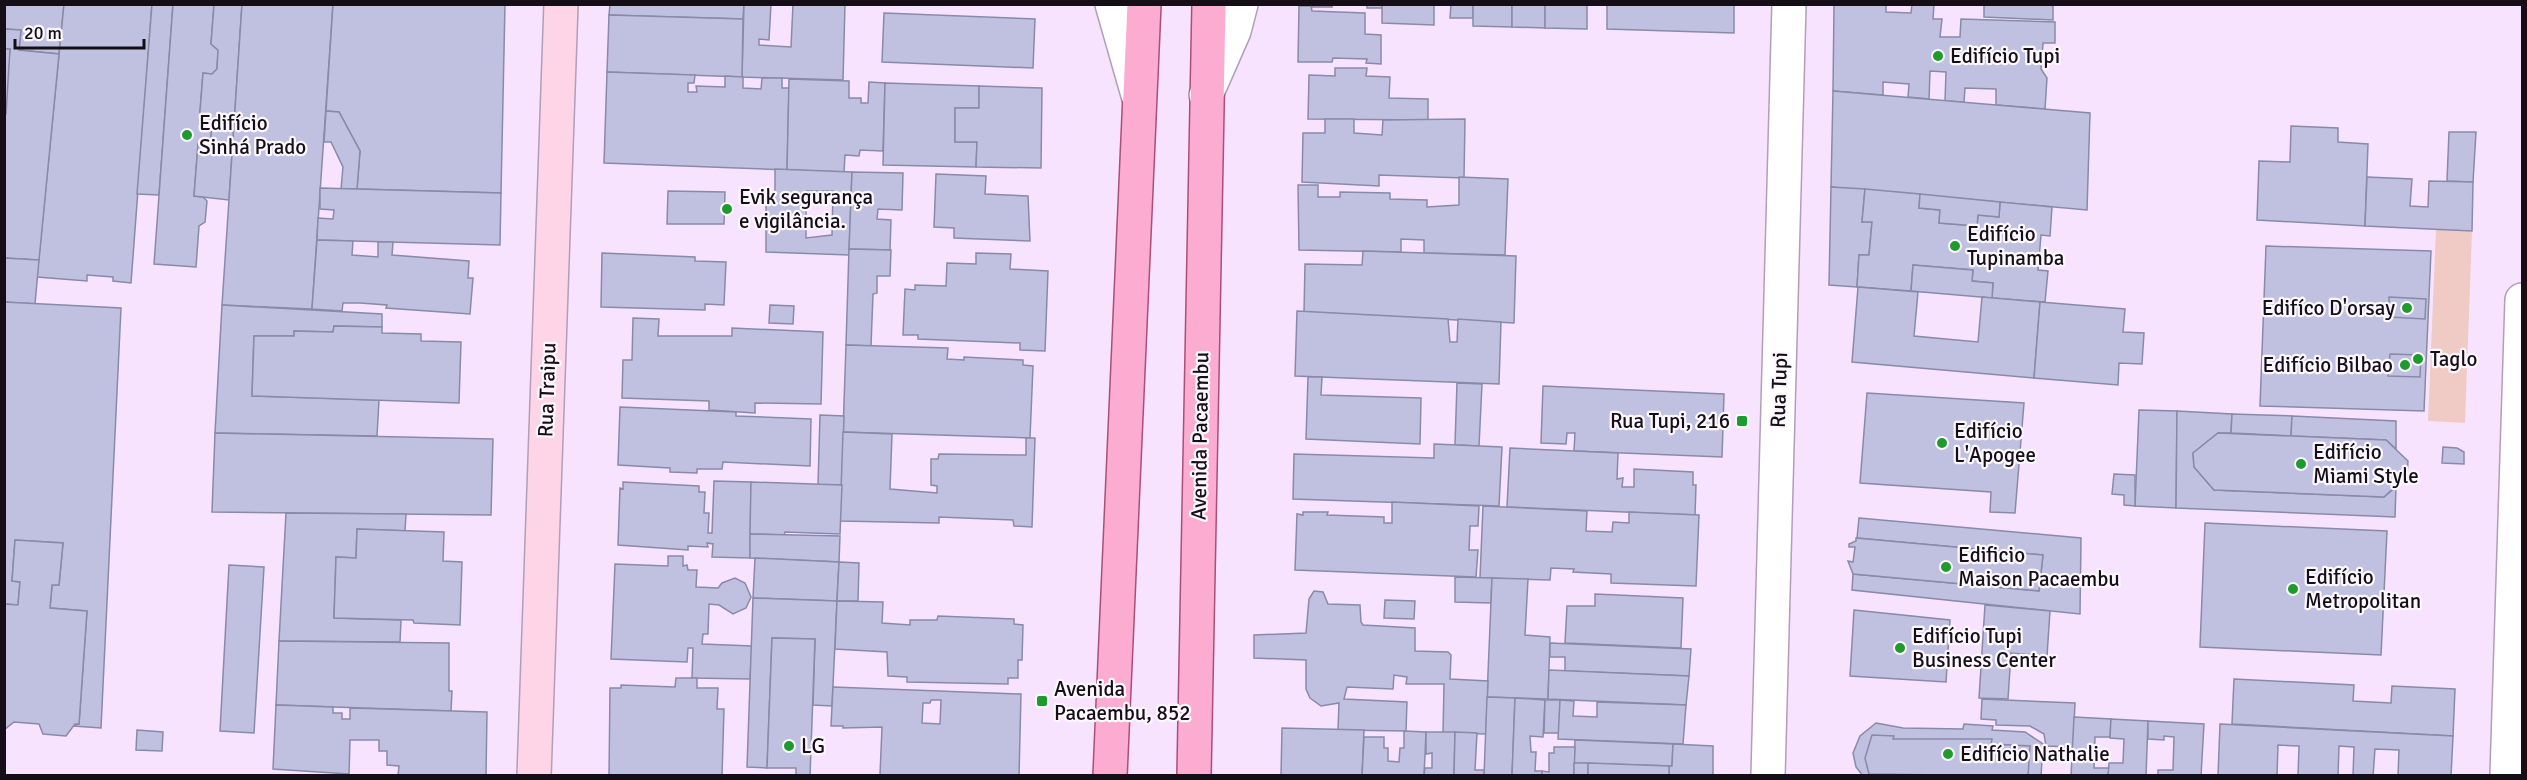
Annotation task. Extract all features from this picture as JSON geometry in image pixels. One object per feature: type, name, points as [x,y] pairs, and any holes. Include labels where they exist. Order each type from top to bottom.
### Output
[{"type":"main road","points":[[1110,776],[1138,98],[1144,4]]},
{"type":"main road","name":"Avenida Pacaembu","points":[[1194,776],[1205,97],[1209,4]]},
{"type":"street","name":"Rua Traipu","points":[[534,776],[561,4]]},
{"type":"street","points":[[1112,4],[1138,98]]},
{"type":"street","name":"Avenida Pacaembu","points":[[1205,97],[1234,31],[1241,4]]},
{"type":"street","name":"Rua Tupi","points":[[1768,776],[1789,4]]},
{"type":"street","points":[[2507,776],[2523,300]]},
{"type":"shaded area","points":[[2436,229],[2472,231],[2465,423],[2428,421]]},
{"type":"building","points":[[4,4],[64,4],[59,54],[19,50],[21,30],[4,29]]},
{"type":"building","points":[[64,4],[152,4],[131,283],[113,281],[113,277],[87,275],[87,281],[37,277]]},
{"type":"building","points":[[152,4],[173,4],[159,195],[137,194]]},
{"type":"building","name":"Edifício Sinhá Prado","points":[[173,4],[214,5],[211,44],[218,50],[217,69],[212,74],[203,73],[199,124],[212,126],[210,145],[198,144],[194,196],[203,197],[207,201],[205,222],[199,226],[196,267],[154,264]]},
{"type":"building","points":[[204,4],[242,4],[229,200],[194,196],[198,144],[210,145],[212,126],[199,124],[203,73],[212,74],[217,69],[218,50],[211,44],[214,5]]},
{"type":"building","points":[[242,4],[333,4],[312,309],[222,305]]},
{"type":"building","points":[[333,4],[505,4],[501,193],[357,189],[360,151],[339,112],[326,111]]},
{"type":"building","points":[[610,4],[744,4],[743,19],[609,15]]},
{"type":"building","points":[[744,4],[771,4],[769,40],[759,39],[759,45],[791,47],[793,4],[845,4],[843,80],[742,77]]},
{"type":"building","points":[[1312,4],[1332,4],[1332,7],[1312,7]]},
{"type":"building","points":[[1367,4],[1382,4],[1382,8],[1367,8]]},
{"type":"building","points":[[1382,4],[1434,4],[1434,25],[1382,23]]},
{"type":"building","points":[[1451,4],[1473,4],[1473,18],[1450,18]]},
{"type":"building","points":[[1473,4],[1512,4],[1512,27],[1473,26]]},
{"type":"building","points":[[1512,4],[1545,4],[1545,28],[1512,27]]},
{"type":"building","points":[[1545,4],[1587,4],[1587,29],[1545,28]]},
{"type":"building","points":[[1607,4],[1734,4],[1734,33],[1607,29]]},
{"type":"building","name":"Edifício Tupi","points":[[1834,4],[1886,4],[1886,12],[1911,13],[1912,4],[1934,4],[1933,19],[1942,19],[1940,37],[1960,37],[1961,19],[2055,22],[2055,43],[2043,43],[2041,69],[2047,78],[2045,109],[1996,105],[1996,89],[1965,88],[1964,102],[1945,101],[1946,72],[1930,71],[1929,99],[1908,97],[1909,84],[1883,82],[1883,95],[1833,91]]},
{"type":"building","points":[[1984,4],[2048,4],[2053,6],[2053,20],[1984,17]]},
{"type":"building","points":[[1299,6],[1311,6],[1312,11],[1365,13],[1365,34],[1381,35],[1381,64],[1366,63],[1367,59],[1333,58],[1332,62],[1298,62]]},
{"type":"building","points":[[884,13],[1035,19],[1033,68],[882,62]]},
{"type":"building","points":[[609,15],[743,19],[742,77],[607,72]]},
{"type":"building","points":[[4,29],[21,30],[19,50],[59,54],[39,260],[4,258],[4,114],[10,49],[4,49]]},
{"type":"building","points":[[4,49],[10,49],[6,114],[4,114]]},
{"type":"building","points":[[1335,68],[1367,68],[1366,76],[1390,77],[1389,98],[1428,99],[1428,120],[1308,119],[1309,75],[1335,76]]},
{"type":"building","points":[[607,72],[695,75],[694,83],[688,83],[688,92],[697,92],[696,86],[725,87],[725,76],[743,77],[743,88],[761,89],[762,78],[782,78],[782,88],[789,88],[787,170],[604,163]]},
{"type":"building","points":[[789,79],[849,81],[849,98],[861,98],[861,103],[868,103],[869,82],[885,83],[883,151],[860,150],[859,156],[845,155],[844,172],[787,170]]},
{"type":"building","points":[[885,83],[979,86],[979,108],[955,108],[955,142],[977,142],[976,167],[883,165]]},
{"type":"building","points":[[979,86],[1042,88],[1041,168],[976,167],[977,142],[955,142],[955,108],[979,108]]},
{"type":"building","points":[[1833,91],[2090,113],[2087,210],[1831,187]]},
{"type":"building","points":[[326,111],[339,112],[360,151],[357,189],[341,189],[343,167],[331,142],[324,142]]},
{"type":"building","points":[[1325,119],[1354,119],[1354,133],[1382,135],[1383,120],[1465,119],[1464,178],[1379,175],[1379,186],[1302,182],[1303,133],[1325,133]]},
{"type":"building","points":[[2291,126],[2338,128],[2338,142],[2368,144],[2365,226],[2257,220],[2259,161],[2290,162]]},
{"type":"building","points":[[2449,132],[2476,132],[2473,182],[2447,181]]},
{"type":"building","points":[[775,169],[852,172],[849,255],[766,252],[766,197],[775,197]],"holes":[[[806,191],[833,191],[832,235],[806,238]]]},
{"type":"building","points":[[852,172],[903,173],[902,210],[878,209],[877,219],[891,220],[890,250],[849,249]]},
{"type":"building","points":[[936,174],[986,176],[985,194],[1028,196],[1030,241],[954,238],[954,228],[934,227]]},
{"type":"building","points":[[1459,177],[1508,179],[1505,255],[1424,253],[1424,240],[1401,239],[1401,252],[1299,250],[1298,185],[1318,185],[1318,197],[1340,197],[1340,192],[1390,193],[1390,199],[1427,200],[1427,207],[1459,205]]},
{"type":"building","points":[[2367,177],[2412,179],[2410,206],[2428,207],[2429,181],[2473,182],[2472,231],[2365,226]]},
{"type":"building","points":[[1831,187],[1865,189],[1862,222],[1872,222],[1869,255],[1859,255],[1857,287],[1829,285]]},
{"type":"building","points":[[320,188],[501,193],[500,245],[317,240],[318,218],[333,219],[334,210],[320,209]]},
{"type":"building","name":"Edifício Tupinamba","points":[[1865,189],[1920,194],[1919,208],[1940,210],[1939,223],[1977,226],[1978,215],[1999,217],[2000,202],[2052,207],[2050,236],[2041,235],[2038,270],[2048,271],[2045,302],[1992,298],[1993,283],[1972,281],[1973,270],[1913,265],[1911,291],[1857,287],[1859,255],[1869,255],[1872,222],[1862,222]]},
{"type":"building","points":[[668,191],[725,192],[724,224],[667,224]]},
{"type":"building","points":[[1920,194],[2000,202],[1999,217],[1978,215],[1977,226],[1939,223],[1940,210],[1919,208]]},
{"type":"building","points":[[317,240],[353,241],[352,255],[378,257],[378,242],[393,242],[392,255],[469,261],[468,278],[473,278],[470,314],[386,308],[387,305],[360,303],[343,303],[342,311],[312,309]]},
{"type":"building","points":[[2266,246],[2431,251],[2424,411],[2260,406]]},
{"type":"building","points":[[849,249],[891,250],[890,276],[877,276],[877,293],[873,294],[871,346],[846,345]]},
{"type":"building","points":[[1363,251],[1516,256],[1514,323],[1304,312],[1305,264],[1362,265]]},
{"type":"building","points":[[602,253],[695,257],[695,261],[726,262],[724,305],[705,304],[705,310],[601,307]]},
{"type":"building","points":[[976,253],[1011,254],[1010,269],[1048,271],[1045,351],[1020,350],[1020,343],[918,339],[918,335],[903,335],[905,289],[915,290],[915,285],[946,286],[947,263],[976,264]]},
{"type":"building","points":[[4,258],[39,260],[35,304],[4,302]]},
{"type":"building","points":[[1913,265],[1973,270],[1972,281],[1993,283],[1992,298],[1911,291]]},
{"type":"building","points":[[1858,287],[1918,292],[1914,336],[1978,342],[1982,297],[2040,302],[2034,378],[1852,362]]},
{"type":"building","name":"Edifíco D'orsay","points":[[2389,297],[2426,299],[2425,319],[2389,317]]},
{"type":"building","points":[[4,302],[121,308],[101,728],[73,726],[79,724],[87,611],[50,608],[52,585],[59,585],[63,543],[15,540],[12,581],[20,582],[18,605],[4,604]]},
{"type":"building","points":[[2040,302],[2125,309],[2123,332],[2144,333],[2142,364],[2119,363],[2118,385],[2034,378]]},
{"type":"building","points":[[222,305],[382,314],[382,327],[334,326],[333,332],[294,331],[294,336],[254,336],[252,396],[379,400],[377,436],[215,433]]},
{"type":"building","points":[[770,305],[794,306],[793,324],[769,323]]},
{"type":"building","points":[[1297,311],[1448,319],[1450,342],[1457,342],[1458,319],[1501,322],[1499,384],[1295,376]]},
{"type":"building","points":[[633,318],[659,319],[658,336],[732,336],[732,328],[823,332],[821,404],[755,403],[755,413],[709,410],[709,401],[622,398],[623,360],[632,360]]},
{"type":"building","points":[[334,326],[382,327],[382,333],[421,334],[421,341],[461,342],[459,403],[252,396],[254,336],[294,336],[294,331],[333,332]]},
{"type":"building","points":[[846,345],[948,348],[947,359],[964,360],[964,357],[1023,360],[1023,365],[1033,366],[1030,438],[843,432]]},
{"type":"building","name":"Edifício Bilbao","points":[[2390,354],[2421,355],[2420,377],[2388,376]]},
{"type":"building","points":[[1308,377],[1322,377],[1321,395],[1421,398],[1420,444],[1306,439]]},
{"type":"building","points":[[1457,383],[1482,384],[1479,446],[1455,445]]},
{"type":"building","points":[[1543,386],[1724,394],[1722,457],[1574,451],[1575,433],[1567,433],[1566,444],[1541,443]]},
{"type":"building","name":"Edifício L'Apogee","points":[[1867,393],[2024,403],[2015,513],[1990,512],[1991,492],[1860,483]]},
{"type":"building","points":[[620,407],[736,412],[736,416],[811,419],[810,466],[723,462],[722,469],[697,469],[697,473],[670,472],[670,468],[618,465]]},
{"type":"building","points":[[2139,410],[2177,411],[2176,508],[2135,506]]},
{"type":"building","points":[[2177,411],[2232,414],[2231,433],[2218,433],[2193,453],[2194,467],[2214,490],[2384,497],[2396,487],[2395,517],[2176,508]]},
{"type":"building","points":[[2232,414],[2292,416],[2291,436],[2231,433]]},
{"type":"building","points":[[820,415],[844,416],[842,485],[818,485]]},
{"type":"building","points":[[2292,416],[2396,421],[2396,449],[2386,440],[2291,436]]},
{"type":"building","points":[[843,432],[892,434],[890,489],[937,493],[937,486],[931,485],[931,459],[938,459],[939,454],[1026,455],[1026,438],[1035,438],[1032,527],[1014,526],[1013,520],[939,517],[939,523],[840,521]]},
{"type":"building","points":[[215,433],[493,439],[491,515],[212,512]]},
{"type":"building","name":"Edifício Miami Style","points":[[2218,433],[2386,440],[2408,461],[2407,475],[2384,497],[2214,490],[2194,467],[2193,453]]},
{"type":"building","points":[[1434,444],[1502,447],[1499,506],[1293,499],[1294,454],[1434,458]]},
{"type":"building","points":[[2443,447],[2457,448],[2464,452],[2464,464],[2442,463]]},
{"type":"building","points":[[1510,448],[1618,453],[1617,479],[1623,478],[1622,487],[1634,487],[1634,469],[1693,472],[1693,485],[1696,485],[1695,515],[1507,507]]},
{"type":"building","points":[[2114,474],[2135,475],[2135,506],[2124,505],[2124,495],[2112,494]]},
{"type":"building","points":[[714,481],[751,482],[750,558],[712,557],[713,544],[707,543],[708,547],[688,546],[688,550],[618,545],[620,488],[623,489],[623,482],[699,486],[699,492],[705,492],[704,513],[709,513],[708,533],[712,533]]},
{"type":"building","points":[[751,482],[842,485],[840,534],[785,532],[784,535],[750,534]]},
{"type":"building","points":[[1392,502],[1479,506],[1478,526],[1470,526],[1469,550],[1478,550],[1476,577],[1295,570],[1297,514],[1328,512],[1327,515],[1384,517],[1384,523],[1392,523]]},
{"type":"building","points":[[1483,506],[1587,511],[1586,531],[1612,532],[1613,522],[1629,523],[1629,512],[1699,515],[1696,586],[1611,583],[1611,574],[1551,568],[1550,580],[1480,578]]},
{"type":"building","points":[[286,513],[406,514],[405,531],[357,529],[356,558],[336,557],[334,618],[401,620],[400,642],[279,641]]},
{"type":"building","points":[[1859,518],[2081,538],[2080,614],[1852,590],[1853,574],[2039,591],[2043,555],[1857,538]]},
{"type":"building","name":"Edifício Metropolitan","points":[[2205,523],[2387,531],[2381,655],[2200,647]]},
{"type":"building","points":[[357,529],[444,532],[443,561],[462,562],[460,625],[414,623],[413,620],[334,618],[336,557],[356,558]]},
{"type":"building","points":[[750,534],[840,536],[839,562],[750,558]]},
{"type":"building","name":"Edificio Maison Pacaembu","points":[[1856,538],[2043,555],[2039,591],[1853,574],[1848,561],[1853,562],[1855,547],[1849,547],[1849,544],[1856,541]]},
{"type":"building","points":[[15,540],[63,543],[59,585],[52,585],[50,608],[87,611],[79,724],[75,724],[66,736],[43,734],[39,724],[14,722],[4,730],[4,604],[18,605],[20,582],[12,581]]},
{"type":"building","points":[[668,556],[683,556],[683,566],[687,565],[688,570],[697,570],[696,587],[718,588],[722,583],[735,578],[745,583],[751,597],[746,608],[733,614],[719,605],[709,604],[708,634],[703,634],[702,644],[752,646],[750,679],[692,678],[693,648],[688,648],[687,662],[611,659],[615,564],[668,566]]},
{"type":"building","points":[[755,558],[839,562],[837,601],[753,598]]},
{"type":"building","points":[[839,562],[859,563],[858,601],[837,601]]},
{"type":"building","points":[[229,565],[264,567],[254,733],[220,731]]},
{"type":"building","points":[[1455,577],[1492,578],[1491,603],[1455,602]]},
{"type":"building","points":[[1492,578],[1528,579],[1525,635],[1550,637],[1548,699],[1487,697]]},
{"type":"building","points":[[1314,591],[1323,592],[1328,604],[1360,605],[1363,625],[1415,628],[1415,651],[1448,652],[1451,655],[1450,679],[1488,681],[1486,734],[1443,733],[1444,684],[1406,684],[1407,677],[1394,675],[1393,689],[1347,687],[1344,699],[1407,702],[1406,731],[1338,730],[1339,703],[1321,706],[1310,698],[1306,689],[1306,660],[1254,658],[1254,635],[1306,633],[1309,599]]},
{"type":"building","points":[[1595,594],[1683,598],[1681,648],[1565,643],[1567,606],[1595,606]]},
{"type":"building","points":[[753,598],[837,601],[832,706],[813,705],[815,639],[772,638],[767,768],[747,767]]},
{"type":"building","points":[[1385,600],[1415,601],[1414,619],[1384,618]]},
{"type":"building","points":[[837,601],[883,602],[882,623],[910,625],[910,620],[937,620],[938,616],[1014,619],[1014,624],[1023,625],[1022,660],[1018,660],[1018,678],[1008,678],[1008,684],[907,682],[907,677],[888,676],[887,652],[835,649]]},
{"type":"building","points":[[1985,605],[2050,611],[2047,656],[2011,653],[2008,699],[1979,698]]},
{"type":"building","name":"Edifício Tupi Business Center","points":[[1854,610],[1950,620],[1946,682],[1850,676]]},
{"type":"building","points":[[772,638],[815,639],[810,776],[796,776],[796,768],[767,768]]},
{"type":"building","points":[[279,641],[449,643],[451,711],[276,705]]},
{"type":"building","points":[[1550,643],[1691,649],[1689,676],[1565,671],[1565,657],[1550,657]]},
{"type":"building","points":[[1549,670],[1689,676],[1686,705],[1548,699]]},
{"type":"building","points":[[676,678],[697,678],[697,688],[718,688],[717,709],[724,709],[722,776],[609,776],[610,688],[621,688],[621,685],[675,687]]},
{"type":"building","points":[[2234,679],[2354,685],[2353,701],[2391,703],[2392,686],[2455,689],[2453,736],[2232,724]]},
{"type":"building","points":[[833,687],[1021,694],[1019,776],[880,775],[882,727],[831,726]],"holes":[[[941,700],[940,724],[922,723],[923,703]]]},
{"type":"building","points":[[1487,697],[1515,698],[1512,776],[1484,776]]},
{"type":"building","points":[[1515,698],[1545,700],[1543,737],[1530,736],[1531,752],[1536,752],[1535,771],[1542,771],[1542,776],[1512,776]]},
{"type":"building","points":[[1982,699],[2075,703],[2073,747],[2046,746],[2044,734],[2030,726],[1996,725],[1996,720],[1981,719]]},
{"type":"building","points":[[1545,700],[1560,700],[1559,733],[1544,733]]},
{"type":"building","points":[[1560,700],[1574,701],[1573,716],[1597,717],[1597,702],[1686,705],[1683,744],[1558,739]]},
{"type":"building","points":[[276,705],[333,707],[333,713],[342,713],[342,719],[350,719],[350,708],[487,712],[486,776],[398,776],[399,766],[387,765],[387,751],[379,751],[379,740],[350,740],[349,774],[273,769]]},
{"type":"building","points":[[2074,717],[2111,719],[2110,737],[2095,737],[2094,768],[2109,768],[2108,776],[2071,776]]},
{"type":"building","points":[[2111,719],[2148,721],[2146,776],[2108,776],[2109,763],[2123,763],[2124,739],[2110,738]]},
{"type":"building","points":[[2148,721],[2204,724],[2201,776],[2158,776],[2158,770],[2173,770],[2174,737],[2164,736],[2164,740],[2148,739]]},
{"type":"building","name":"Edifício Nathalie","points":[[1876,723],[1903,728],[1963,729],[1964,724],[1993,726],[1992,730],[2025,732],[2043,744],[2041,776],[1863,776],[1856,767],[1853,753],[1860,736]]},
{"type":"building","points":[[2220,724],[2453,736],[2451,776],[2398,776],[2399,750],[2375,749],[2373,776],[2353,776],[2354,747],[2339,746],[2338,776],[2298,776],[2299,746],[2278,745],[2277,776],[2218,776]]},
{"type":"building","points":[[1282,728],[1364,730],[1362,776],[1281,776]]},
{"type":"building","points":[[137,730],[163,732],[162,751],[136,750]]},
{"type":"building","points":[[1404,731],[1426,732],[1424,776],[1362,776],[1364,737],[1384,737],[1384,748],[1388,748],[1388,761],[1399,762],[1400,748],[1404,748]]},
{"type":"building","points":[[1426,732],[1455,732],[1454,776],[1424,776],[1425,768],[1432,768],[1432,753],[1426,754]]},
{"type":"building","points":[[1455,732],[1477,733],[1475,770],[1484,770],[1484,776],[1454,776]]},
{"type":"building","name":"Edifício Nathalie","points":[[1872,735],[1894,736],[1893,739],[1992,739],[1991,744],[2030,746],[2028,776],[1869,774],[1865,758]]},
{"type":"building","points":[[1575,740],[1673,744],[1672,766],[1574,763]]},
{"type":"building","points":[[1673,744],[1713,746],[1713,776],[1669,776]]},
{"type":"building","points":[[1554,747],[1575,747],[1574,776],[1542,776],[1542,771],[1549,772],[1549,753],[1554,753]]},
{"type":"building","points":[[1574,763],[1588,763],[1588,776],[1574,776]]},
{"type":"building","points":[[1588,763],[1669,766],[1669,776],[1588,776]]},
{"type":"place","name":"Edifício Tupi","points":[[1938,56]]},
{"type":"place","name":"Edifício Sinhá Prado","points":[[187,135]]},
{"type":"place","name":"Evik segurança e vigilância.","points":[[727,209]]},
{"type":"place","name":"Edifício Tupinamba","points":[[1955,246]]},
{"type":"place","name":"Edifíco D'orsay","points":[[2407,308]]},
{"type":"place","name":"Taglo","points":[[2418,359]]},
{"type":"place","name":"Edifício Bilbao","points":[[2405,365]]},
{"type":"place","name":"Rua Tupi, 216","points":[[1742,421]]},
{"type":"place","name":"Edifício L'Apogee","points":[[1942,443]]},
{"type":"place","name":"Edifício Miami Style","points":[[2301,464]]},
{"type":"place","name":"Edificio Maison Pacaembu","points":[[1946,567]]},
{"type":"place","name":"Edifício Metropolitan","points":[[2293,589]]},
{"type":"place","name":"Edifício Tupi Business Center","points":[[1900,648]]},
{"type":"place","name":"Avenida Pacaembu, 852","points":[[1042,701]]},
{"type":"place","name":"LG","points":[[789,746]]},
{"type":"place","name":"Edifício Nathalie","points":[[1948,754]]}]
